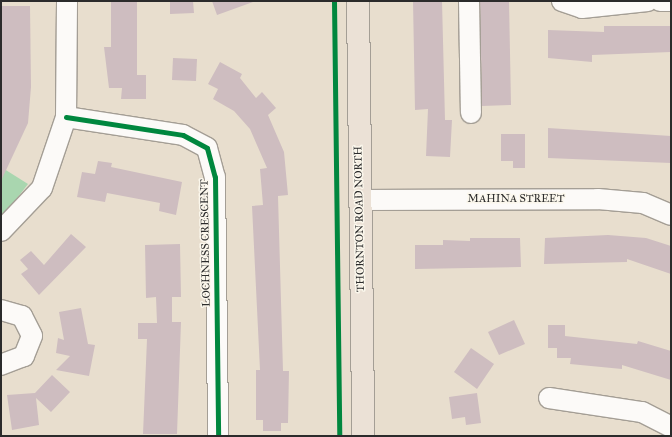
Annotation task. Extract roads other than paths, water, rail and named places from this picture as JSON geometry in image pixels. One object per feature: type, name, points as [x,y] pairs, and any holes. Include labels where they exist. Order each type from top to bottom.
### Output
[{"type":"main road","name":"THORNTON ROAD NORTH","points":[[358,1],[359,200],[363,436]]},
{"type":"street","points":[[1,231],[42,188],[66,116],[67,1]]},
{"type":"street","points":[[469,1],[471,112]]},
{"type":"street","points":[[562,1],[582,8],[648,1]]},
{"type":"street","points":[[660,1],[671,2]]},
{"type":"street","name":"LOCHNESS CRESCENT","points":[[66,116],[183,135],[207,148],[215,177],[218,436]]},
{"type":"street","name":"MAHINA STREET","points":[[359,200],[598,199],[643,203],[671,215]]},
{"type":"street","points":[[1,310],[22,316],[32,336],[24,356],[1,365]]},
{"type":"street","points":[[549,398],[642,412],[671,427]]}]
